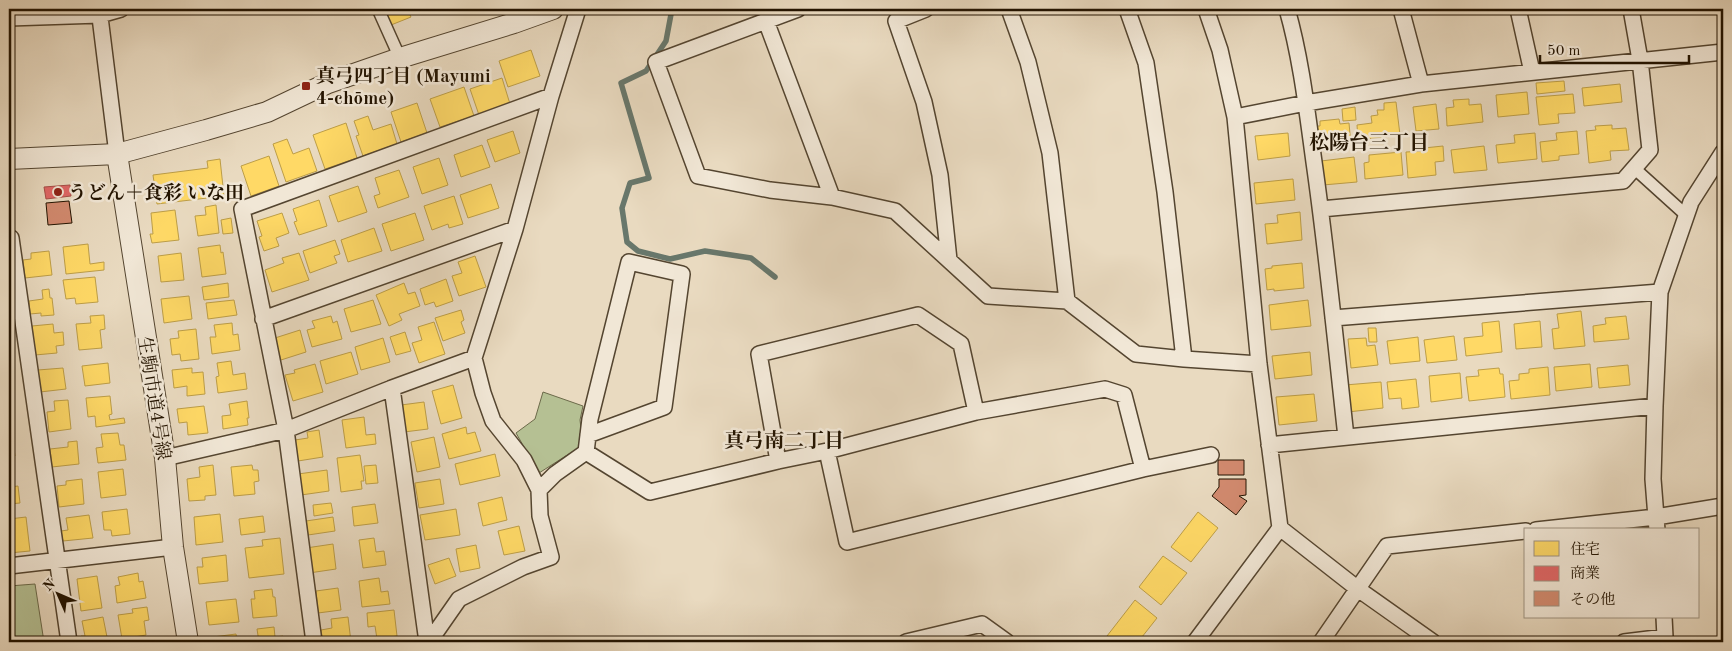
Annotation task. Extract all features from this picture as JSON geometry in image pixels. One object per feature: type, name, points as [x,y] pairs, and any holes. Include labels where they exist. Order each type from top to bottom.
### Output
[{"type":"street","points":[[9,18],[121,9]]},
{"type":"street","points":[[378,9],[400,58]]},
{"type":"street","points":[[9,159],[118,154],[267,112],[328,84],[400,58],[553,9]]},
{"type":"street","points":[[428,642],[459,599],[523,567],[552,557],[540,516],[539,490],[524,460],[493,421],[474,358],[516,229],[578,9]]},
{"type":"street","points":[[798,9],[656,62],[698,176],[770,190],[832,197],[895,210],[988,296],[1067,301],[1136,354],[1259,364]]},
{"type":"street","points":[[926,9],[893,15],[924,102],[940,175],[948,260]]},
{"type":"street","points":[[1009,9],[1028,62],[1050,153],[1067,301]]},
{"type":"street","points":[[1127,9],[1146,63],[1165,192],[1184,359]]},
{"type":"street","points":[[1195,642],[1280,528],[1259,364],[1235,117],[1220,50],[1206,9]]},
{"type":"street","points":[[1287,9],[1293,30],[1306,103],[1321,209],[1346,437]]},
{"type":"street","points":[[1401,9],[1421,84]]},
{"type":"street","points":[[1518,9],[1532,72]]},
{"type":"street","points":[[1321,209],[1623,181],[1650,150],[1640,60],[1631,9]]},
{"type":"street","points":[[100,12],[118,154]]},
{"type":"street","points":[[766,21],[832,197]]},
{"type":"street","points":[[1235,117],[1421,84],[1723,52]]},
{"type":"street","points":[[314,642],[286,430],[242,209],[552,96]]},
{"type":"street","points":[[1657,523],[1654,479],[1654,406],[1660,292],[1691,202],[1723,152]]},
{"type":"street","name":"生駒市道4号線","points":[[118,154],[164,458],[173,547],[188,642]]},
{"type":"street","points":[[1634,168],[1686,215]]},
{"type":"street","points":[[263,319],[516,229]]},
{"type":"street","points":[[9,238],[11,238],[69,642]]},
{"type":"street","points":[[539,490],[555,474],[586,452],[588,435],[590,419],[629,262],[682,274],[664,408],[588,435]]},
{"type":"street","points":[[1333,318],[1660,292]]},
{"type":"street","points":[[778,461],[759,354],[815,340],[918,315],[961,344],[976,412]]},
{"type":"street","points":[[164,458],[286,430],[474,358]]},
{"type":"street","points":[[392,388],[428,642]]},
{"type":"street","points":[[586,452],[650,492],[827,451],[976,412],[1105,389],[1124,395],[1143,470]]},
{"type":"street","points":[[1269,445],[1654,406]]},
{"type":"street","points":[[827,451],[846,542],[1211,455]]},
{"type":"street","points":[[1571,528],[1657,523],[1723,506]]},
{"type":"street","points":[[1280,528],[1358,589],[1433,642]]},
{"type":"street","points":[[1321,642],[1387,546],[1524,531]]},
{"type":"street","points":[[9,566],[173,547]]},
{"type":"street","points":[[1624,642],[1666,640],[1664,618]]},
{"type":"street","points":[[906,642],[982,624],[1007,642]]},
{"type":"green space","points":[[543,392],[583,406],[580,420],[583,445],[539,473],[516,433],[535,419]]},
{"type":"green space","points":[[35,584],[44,642],[9,642],[9,586]]},
{"type":"building: 住宅","points":[[385,9],[407,9],[411,17],[391,25]]},
{"type":"building: 住宅","points":[[417,9],[430,9],[419,13]]},
{"type":"building: 住宅","points":[[531,50],[540,76],[508,87],[499,61]]},
{"type":"building: 住宅","points":[[502,78],[510,104],[479,115],[470,89]]},
{"type":"building: 住宅","points":[[1564,81],[1565,91],[1537,94],[1536,83]]},
{"type":"building: 住宅","points":[[1620,84],[1622,102],[1584,106],[1582,88]]},
{"type":"building: 住宅","points":[[464,87],[474,116],[440,127],[430,99]]},
{"type":"building: 住宅","points":[[1527,92],[1529,114],[1498,117],[1496,95]]},
{"type":"building: 住宅","points":[[1573,94],[1575,113],[1558,114],[1559,123],[1539,125],[1536,97]]},
{"type":"building: 住宅","points":[[1469,99],[1469,105],[1481,104],[1483,122],[1447,126],[1446,108],[1454,107],[1453,100]]},
{"type":"building: 住宅","points":[[1396,102],[1400,135],[1358,140],[1357,125],[1372,123],[1371,116],[1378,115],[1377,110],[1384,110],[1384,103]]},
{"type":"building: 住宅","points":[[417,103],[427,133],[401,142],[391,112]]},
{"type":"building: 住宅","points":[[1436,104],[1439,129],[1416,131],[1413,107]]},
{"type":"building: 住宅","points":[[1355,107],[1356,120],[1343,121],[1342,109]]},
{"type":"building: 住宅","points":[[368,116],[373,130],[391,124],[397,144],[363,156],[356,136],[359,135],[354,121]]},
{"type":"building: 住宅","points":[[1339,119],[1340,124],[1349,123],[1351,145],[1316,148],[1314,126],[1320,126],[1320,121]]},
{"type":"building: 住宅","points":[[346,123],[357,158],[325,169],[313,135]]},
{"type":"building: 住宅","points":[[1612,125],[1612,129],[1626,128],[1629,150],[1610,151],[1611,160],[1589,163],[1586,131],[1596,130],[1595,126]]},
{"type":"building: 住宅","points":[[513,131],[520,153],[495,162],[487,140]]},
{"type":"building: 住宅","points":[[1577,131],[1579,154],[1559,156],[1559,160],[1542,162],[1540,142],[1557,140],[1556,133]]},
{"type":"building: 住宅","points":[[1288,133],[1290,156],[1258,160],[1255,136]]},
{"type":"building: 住宅","points":[[1535,133],[1537,159],[1498,163],[1496,145],[1515,143],[1514,135]]},
{"type":"building: 住宅","points":[[287,139],[293,154],[309,148],[317,171],[286,182],[273,144]]},
{"type":"building: 住宅","points":[[482,145],[490,167],[461,177],[454,155]]},
{"type":"building: 住宅","points":[[1443,146],[1444,161],[1435,162],[1436,175],[1408,178],[1406,152],[1424,151],[1424,148]]},
{"type":"building: 住宅","points":[[1484,146],[1487,170],[1454,173],[1451,150]]},
{"type":"building: 住宅","points":[[1401,152],[1403,175],[1365,179],[1364,163],[1369,162],[1369,155]]},
{"type":"building: 住宅","points":[[269,156],[279,186],[251,196],[241,166]]},
{"type":"building: 住宅","points":[[1354,157],[1357,182],[1323,185],[1321,161]]},
{"type":"building: 住宅","points":[[439,158],[448,185],[422,194],[413,167]]},
{"type":"building: 住宅","points":[[220,159],[224,196],[157,204],[153,175],[208,168],[207,161]]},
{"type":"building: 住宅","points":[[399,170],[409,197],[378,208],[374,196],[380,194],[375,178]]},
{"type":"building: 住宅","points":[[1293,179],[1295,200],[1256,204],[1254,183]]},
{"type":"building: 住宅","points":[[491,184],[499,208],[468,218],[460,195]]},
{"type":"building: 住宅","points":[[358,186],[367,212],[338,222],[329,196]]},
{"type":"building: 住宅","points":[[454,196],[463,224],[449,228],[448,224],[432,230],[424,206]]},
{"type":"building: 住宅","points":[[319,200],[327,226],[299,235],[294,222],[297,221],[293,209]]},
{"type":"building: 住宅","points":[[216,205],[219,233],[198,236],[195,216],[206,215],[205,207]]},
{"type":"building: 住宅","points":[[175,210],[179,240],[152,243],[150,234],[153,234],[151,213]]},
{"type":"building: 住宅","points":[[1300,212],[1302,240],[1267,244],[1265,224],[1278,223],[1277,215]]},
{"type":"building: 住宅","points":[[282,213],[289,233],[276,238],[279,246],[264,251],[259,237],[262,236],[257,221]]},
{"type":"building: 住宅","points":[[415,213],[424,240],[391,251],[382,224]]},
{"type":"building: 住宅","points":[[231,218],[233,233],[223,234],[221,220]]},
{"type":"building: 住宅","points":[[374,228],[382,251],[348,262],[341,240]]},
{"type":"building: 住宅","points":[[335,240],[340,254],[334,256],[337,263],[310,273],[303,251]]},
{"type":"building: 住宅","points":[[88,244],[90,264],[104,262],[104,270],[66,274],[63,247]]},
{"type":"building: 住宅","points":[[220,245],[221,253],[223,252],[226,274],[202,277],[198,248]]},
{"type":"building: 住宅","points":[[49,251],[52,275],[25,278],[23,260],[31,259],[31,253]]},
{"type":"building: 住宅","points":[[181,253],[184,280],[161,282],[158,256]]},
{"type":"building: 住宅","points":[[299,253],[309,280],[272,292],[265,270],[284,263],[282,258]]},
{"type":"building: 住宅","points":[[475,256],[486,287],[459,296],[452,276],[462,273],[458,262]]},
{"type":"building: 住宅","points":[[1302,263],[1304,288],[1267,290],[1265,269],[1272,268],[1272,266]]},
{"type":"building: 住宅","points":[[95,277],[98,302],[76,304],[75,298],[66,299],[63,280]]},
{"type":"building: 住宅","points":[[446,279],[453,301],[436,307],[434,302],[425,305],[420,289]]},
{"type":"building: 住宅","points":[[228,283],[229,297],[204,300],[202,287]]},
{"type":"building: 住宅","points":[[404,283],[408,294],[415,292],[420,306],[399,314],[402,320],[389,326],[376,295]]},
{"type":"building: 住宅","points":[[49,289],[54,315],[41,316],[41,313],[30,314],[29,301],[43,299],[42,290]]},
{"type":"building: 住宅","points":[[189,296],[192,319],[164,323],[161,299]]},
{"type":"building: 住宅","points":[[234,300],[237,315],[208,319],[206,303]]},
{"type":"building: 住宅","points":[[373,300],[381,324],[351,332],[344,309]]},
{"type":"building: 住宅","points":[[1308,300],[1311,326],[1271,330],[1269,305]]},
{"type":"building: 住宅","points":[[461,310],[464,320],[461,322],[465,333],[443,341],[435,318]]},
{"type":"building: 住宅","points":[[1581,311],[1585,346],[1554,349],[1552,329],[1559,328],[1557,314]]},
{"type":"building: 住宅","points":[[104,315],[105,329],[100,330],[102,348],[79,350],[76,324],[91,323],[90,316]]},
{"type":"building: 住宅","points":[[331,316],[333,323],[337,321],[342,339],[312,347],[307,330],[315,328],[312,321]]},
{"type":"building: 住宅","points":[[1626,316],[1629,339],[1594,342],[1593,326],[1606,324],[1605,318]]},
{"type":"building: 住宅","points":[[1499,321],[1502,352],[1466,356],[1464,338],[1483,336],[1482,323]]},
{"type":"building: 住宅","points":[[1540,321],[1542,347],[1516,349],[1514,324]]},
{"type":"building: 住宅","points":[[434,322],[445,354],[419,363],[412,343],[422,340],[418,327]]},
{"type":"building: 住宅","points":[[232,323],[233,335],[238,334],[240,350],[212,354],[210,337],[216,337],[214,325]]},
{"type":"building: 住宅","points":[[53,324],[54,333],[63,332],[64,345],[56,346],[57,353],[35,355],[32,326]]},
{"type":"building: 住宅","points":[[1368,328],[1376,328],[1377,342],[1369,342]]},
{"type":"building: 住宅","points":[[196,329],[199,359],[181,361],[180,354],[172,355],[170,339],[179,338],[178,331]]},
{"type":"building: 住宅","points":[[300,330],[306,352],[281,360],[275,338]]},
{"type":"building: 住宅","points":[[405,332],[411,351],[396,355],[390,337]]},
{"type":"building: 住宅","points":[[1454,336],[1457,360],[1427,363],[1424,340]]},
{"type":"building: 住宅","points":[[1418,337],[1420,361],[1390,364],[1387,341]]},
{"type":"building: 住宅","points":[[383,338],[390,362],[361,370],[355,347]]},
{"type":"building: 住宅","points":[[1366,338],[1367,346],[1375,345],[1378,365],[1351,368],[1348,339]]},
{"type":"building: 住宅","points":[[351,352],[358,374],[326,384],[320,361]]},
{"type":"building: 住宅","points":[[1310,352],[1312,375],[1275,379],[1272,356]]},
{"type":"building: 住宅","points":[[231,361],[233,375],[245,373],[247,389],[218,393],[216,377],[219,376],[217,363]]},
{"type":"building: 住宅","points":[[108,363],[110,383],[85,386],[82,366]]},
{"type":"building: 住宅","points":[[315,364],[323,392],[293,401],[285,375],[295,373],[294,370]]},
{"type":"building: 住宅","points":[[1590,364],[1592,387],[1556,391],[1554,367]]},
{"type":"building: 住宅","points":[[1628,365],[1630,385],[1599,388],[1597,368]]},
{"type":"building: 住宅","points":[[1548,367],[1550,395],[1511,399],[1509,381],[1519,380],[1519,374],[1529,373],[1529,369]]},
{"type":"building: 住宅","points":[[63,368],[66,389],[40,392],[38,370]]},
{"type":"building: 住宅","points":[[192,368],[192,373],[203,372],[205,394],[187,396],[187,386],[174,388],[172,370]]},
{"type":"building: 住宅","points":[[1499,368],[1500,374],[1503,374],[1505,397],[1469,401],[1466,377],[1479,376],[1478,370]]},
{"type":"building: 住宅","points":[[1460,373],[1462,398],[1431,402],[1429,376]]},
{"type":"building: 住宅","points":[[1416,379],[1419,407],[1402,409],[1401,398],[1389,399],[1387,382]]},
{"type":"building: 住宅","points":[[1381,382],[1383,408],[1348,412],[1345,385]]},
{"type":"building: 住宅","points":[[453,385],[462,418],[441,424],[432,391]]},
{"type":"building: 住宅","points":[[1314,394],[1317,421],[1279,425],[1276,397]]},
{"type":"building: 住宅","points":[[110,396],[112,414],[109,415],[110,420],[124,418],[125,423],[96,427],[95,416],[88,417],[86,398]]},
{"type":"building: 住宅","points":[[68,400],[71,429],[49,432],[47,412],[55,411],[54,401]]},
{"type":"building: 住宅","points":[[247,401],[248,425],[223,429],[222,416],[231,415],[229,404]]},
{"type":"building: 住宅","points":[[424,402],[428,429],[404,432],[401,405]]},
{"type":"building: 住宅","points":[[204,406],[208,433],[188,435],[187,422],[179,423],[177,409]]},
{"type":"building: 住宅","points":[[364,417],[366,435],[375,434],[376,444],[346,448],[342,420]]},
{"type":"building: 住宅","points":[[466,427],[467,434],[475,432],[481,451],[449,459],[442,434]]},
{"type":"building: 住宅","points":[[319,430],[323,457],[298,461],[295,440],[308,438],[307,432]]},
{"type":"building: 住宅","points":[[12,433],[15,456],[9,456],[9,434]]},
{"type":"building: 住宅","points":[[118,433],[120,445],[124,445],[126,460],[98,463],[96,448],[103,447],[101,434]]},
{"type":"building: 住宅","points":[[434,437],[440,467],[417,472],[411,442]]},
{"type":"building: 住宅","points":[[77,441],[79,464],[52,467],[50,449],[68,447],[68,442]]},
{"type":"building: 住宅","points":[[495,454],[500,476],[460,485],[455,464]]},
{"type":"building: 住宅","points":[[360,455],[364,481],[361,481],[362,489],[341,492],[337,458]]},
{"type":"building: 住宅","points":[[213,465],[216,495],[205,496],[205,500],[189,501],[187,479],[200,477],[199,467]]},
{"type":"building: 住宅","points":[[252,465],[253,470],[258,470],[259,481],[254,482],[255,494],[234,496],[231,467]]},
{"type":"building: 住宅","points":[[376,465],[378,483],[366,484],[364,466]]},
{"type":"building: 住宅","points":[[123,469],[126,495],[101,498],[98,472]]},
{"type":"building: 住宅","points":[[327,470],[329,491],[301,495],[298,474]]},
{"type":"building: 住宅","points":[[9,473],[10,487],[18,486],[20,503],[9,504]]},
{"type":"building: 住宅","points":[[82,479],[84,504],[59,507],[57,486],[66,485],[66,481]]},
{"type":"building: 住宅","points":[[440,479],[444,504],[419,508],[415,483]]},
{"type":"building: 住宅","points":[[502,497],[507,520],[483,526],[478,503]]},
{"type":"building: 住宅","points":[[331,503],[333,513],[314,516],[313,505]]},
{"type":"building: 住宅","points":[[375,504],[378,523],[354,526],[352,507]]},
{"type":"building: 住宅","points":[[127,509],[130,534],[112,536],[111,530],[104,530],[102,512]]},
{"type":"building: 住宅","points":[[456,509],[460,535],[425,540],[420,515]]},
{"type":"building: 住宅","points":[[1198,512],[1218,528],[1191,562],[1171,547]]},
{"type":"building: 住宅","points":[[220,514],[223,542],[196,545],[194,517]]},
{"type":"building: 住宅","points":[[89,515],[93,538],[63,541],[61,531],[68,530],[66,518]]},
{"type":"building: 住宅","points":[[263,516],[265,532],[241,535],[239,519]]},
{"type":"building: 住宅","points":[[26,517],[30,551],[9,553],[9,519]]},
{"type":"building: 住宅","points":[[333,517],[335,531],[308,535],[306,521]]},
{"type":"building: 住宅","points":[[519,526],[525,551],[504,555],[498,531]]},
{"type":"building: 住宅","points":[[280,538],[284,574],[249,578],[245,548],[263,546],[262,540]]},
{"type":"building: 住宅","points":[[374,538],[376,552],[384,551],[386,565],[363,568],[359,540]]},
{"type":"building: 住宅","points":[[333,544],[336,569],[309,573],[306,548]]},
{"type":"building: 住宅","points":[[476,545],[480,568],[460,572],[456,549]]},
{"type":"building: 住宅","points":[[226,555],[228,581],[199,584],[197,567],[203,567],[202,558]]},
{"type":"building: 住宅","points":[[1163,556],[1187,573],[1161,605],[1139,587]]},
{"type":"building: 住宅","points":[[449,558],[456,576],[435,584],[428,565]]},
{"type":"building: 住宅","points":[[138,573],[139,582],[143,581],[146,598],[117,603],[115,586],[120,585],[118,577]]},
{"type":"building: 住宅","points":[[97,576],[102,608],[81,611],[77,579]]},
{"type":"building: 住宅","points":[[379,578],[381,592],[388,591],[390,604],[362,607],[359,581]]},
{"type":"building: 住宅","points":[[338,588],[341,610],[318,613],[316,591]]},
{"type":"building: 住宅","points":[[272,589],[277,616],[253,618],[251,599],[255,599],[254,591]]},
{"type":"building: 住宅","points":[[236,599],[239,622],[209,625],[206,602]]},
{"type":"building: 住宅","points":[[1135,600],[1157,618],[1138,642],[1115,642],[1107,636]]},
{"type":"building: 住宅","points":[[147,607],[149,620],[144,621],[146,635],[122,639],[118,615],[133,613],[132,609]]},
{"type":"building: 住宅","points":[[394,610],[397,636],[377,639],[375,626],[368,627],[367,613]]},
{"type":"building: 住宅","points":[[103,617],[107,637],[105,637],[105,642],[82,642],[81,636],[85,636],[82,621]]},
{"type":"building: 住宅","points":[[348,617],[351,642],[323,642],[321,630],[332,628],[331,619]]},
{"type":"building: 住宅","points":[[274,627],[275,637],[283,636],[284,642],[259,642],[257,629]]},
{"type":"building: 住宅","points":[[236,634],[237,640],[245,640],[245,642],[213,642],[213,637]]},
{"type":"building: 商業","name":"うどん＋食彩 いな田","points":[[70,185],[71,196],[46,199],[44,187]]},
{"type":"building: その他","points":[[69,201],[72,223],[48,225],[46,203]]},
{"type":"building: その他","points":[[1218,460],[1244,460],[1244,475],[1218,475]]},
{"type":"building: その他","points":[[1219,479],[1246,479],[1246,495],[1239,496],[1247,501],[1236,515],[1212,496],[1219,487]]},
{"type":"waterway","points":[[672,9],[666,41],[646,71],[621,83],[649,178],[630,183],[622,208],[627,242],[638,251],[670,259],[705,251],[751,258],[775,277]]},
{"type":"place","name":"真弓四丁目 (Mayumi 4-chōme)","points":[[306,86]]},
{"type":"place","name":"うどん＋食彩 いな田","points":[[58,192]]},
{"type":"district","name":"松陽台三丁目","points":[[1369,142]]},
{"type":"district","name":"真弓南二丁目","points":[[784,440]]}]
